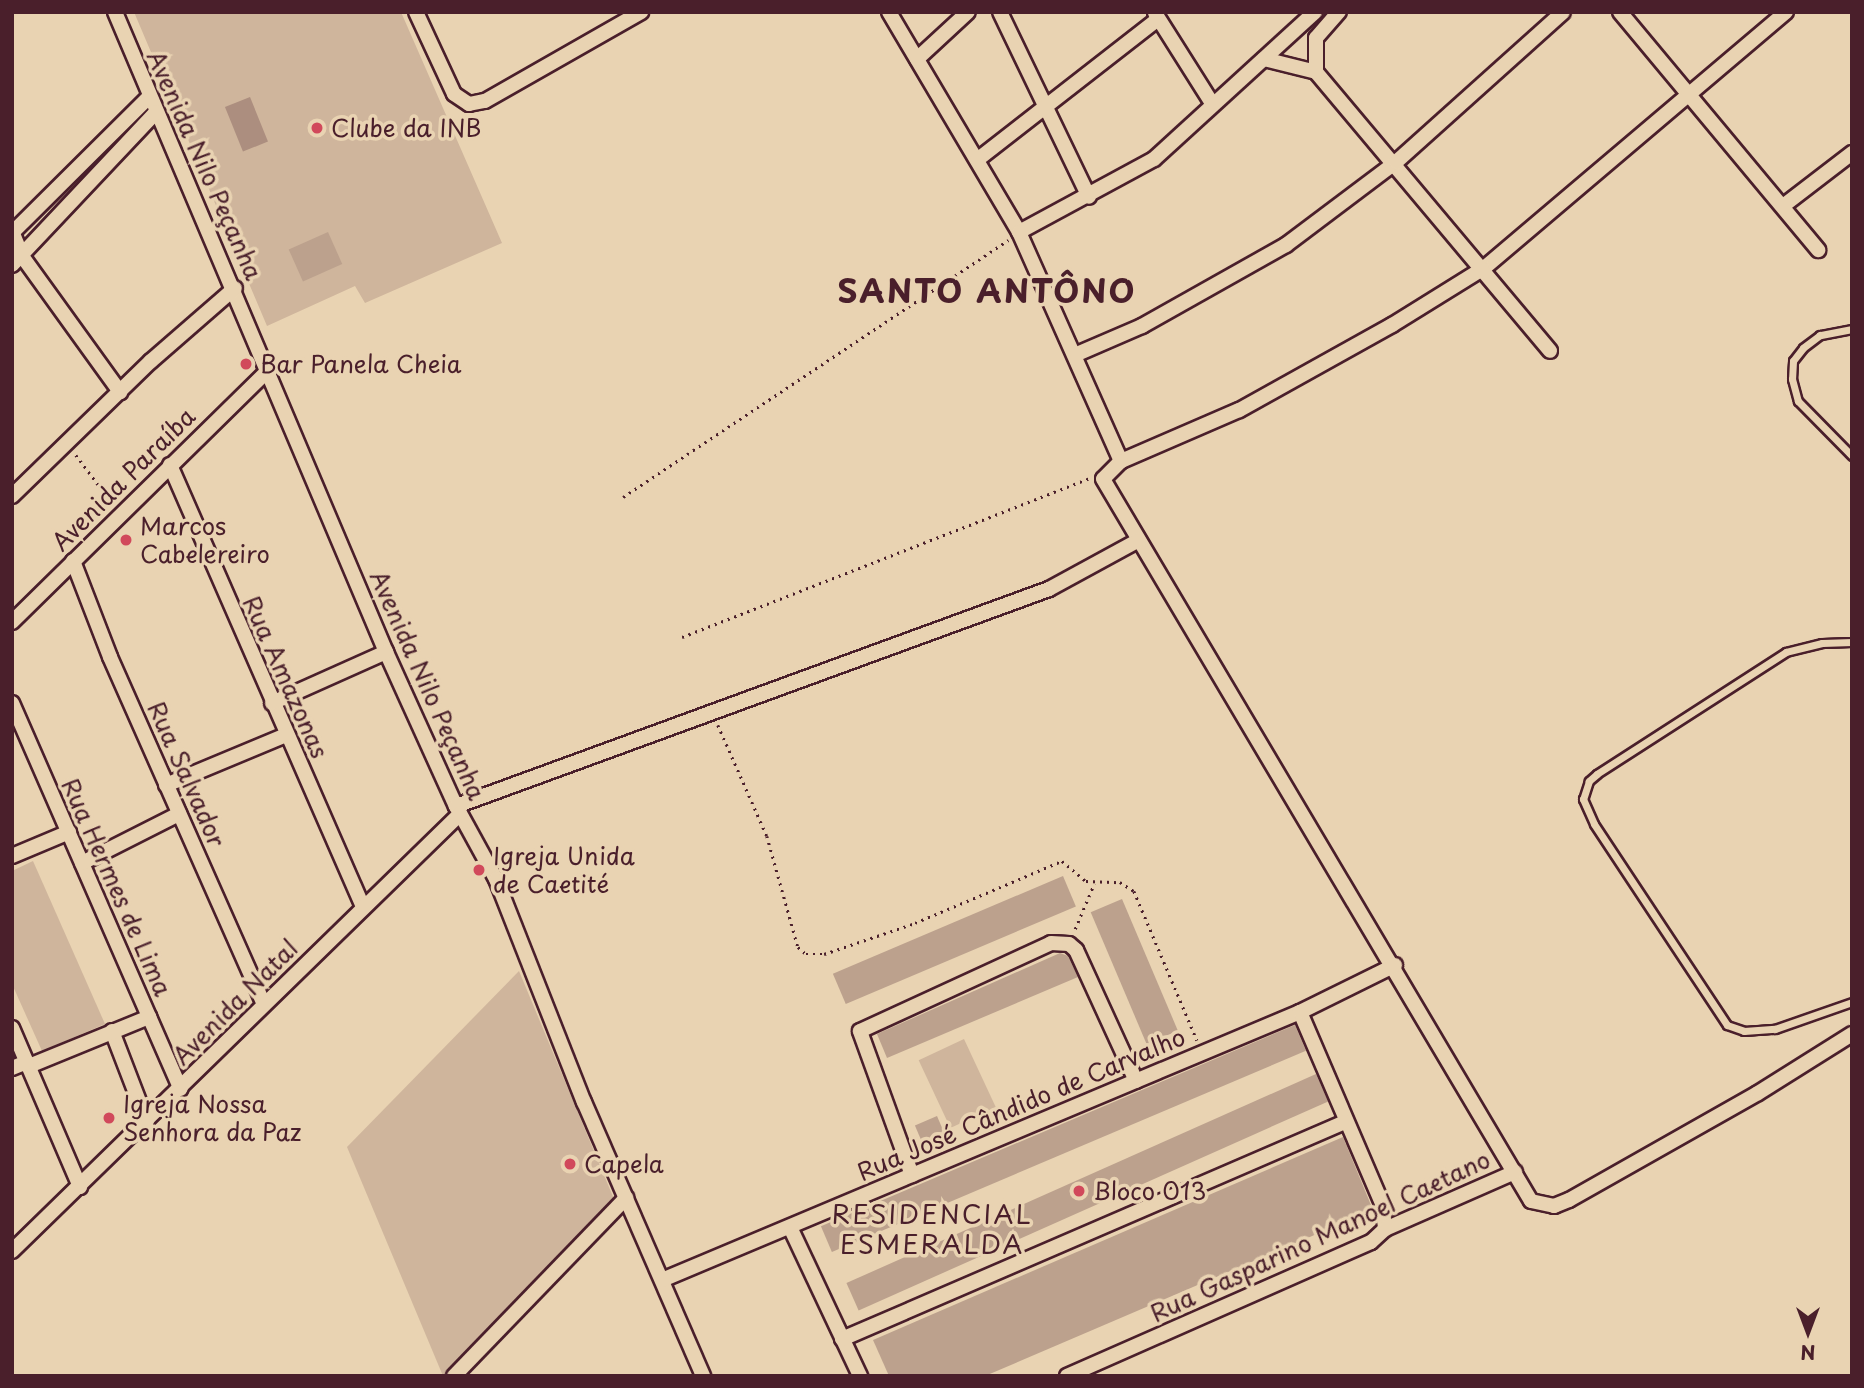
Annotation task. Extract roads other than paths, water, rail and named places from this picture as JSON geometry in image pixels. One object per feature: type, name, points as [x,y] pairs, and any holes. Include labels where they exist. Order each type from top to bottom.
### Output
[{"type":"street","name":"Avenida Nilo Peçanha","points":[[115,12],[386,652],[458,810],[496,880],[626,1198],[703,1376]]},
{"type":"street","points":[[416,12],[454,94],[469,104],[485,101],[641,12]]},
{"type":"street","points":[[889,12],[1019,232],[1077,355],[1121,461]]},
{"type":"street","points":[[917,59],[968,12]]},
{"type":"street","points":[[1000,12],[1049,107],[1089,197]]},
{"type":"street","points":[[1019,232],[1089,197],[1154,159],[1212,103],[1315,12]]},
{"type":"street","points":[[1316,72],[1316,38],[1339,12]]},
{"type":"street","points":[[1077,355],[1236,277],[1396,162],[1563,12]]},
{"type":"street","points":[[1620,12],[1692,95],[1818,250]]},
{"type":"street","points":[[1786,12],[1692,95],[1484,268],[1392,325],[1239,410],[1121,461],[1106,472],[1104,484],[1395,965],[1531,1201],[1554,1206],[1759,1093],[1852,1034]]},
{"type":"street","points":[[977,160],[1049,107],[1156,16],[1212,103]]},
{"type":"street","points":[[1264,59],[1316,72],[1396,162],[1550,351]]},
{"type":"street","points":[[120,392],[17,261],[12,232],[149,97]]},
{"type":"street","points":[[17,261],[156,112]]},
{"type":"street","points":[[1783,206],[1852,153]]},
{"type":"street","points":[[12,496],[234,288]]},
{"type":"street","name":"Avenida Paraíba","points":[[12,622],[268,370]]},
{"type":"street","name":"Rua Amazonas","points":[[170,465],[363,907]]},
{"type":"street","points":[[458,810],[713,712],[1049,589],[1139,540]]},
{"type":"street","name":"Rua Salvador","points":[[73,561],[166,785],[264,1004]]},
{"type":"street","points":[[272,703],[386,652]]},
{"type":"street","name":"Rua Hermes de Lima","points":[[12,703],[181,1089]]},
{"type":"street","points":[[166,785],[286,735]]},
{"type":"street","name":"Avenida Natal","points":[[12,1251],[181,1089],[458,810]]},
{"type":"street","points":[[82,863],[179,814]]},
{"type":"street","points":[[12,856],[69,832]]},
{"type":"street","points":[[912,1175],[860,1036],[863,1027],[1051,943],[1069,944],[1076,950],[1136,1081]]},
{"type":"street","name":"Rua José Cândido de Carvalho","points":[[662,1280],[1300,1012],[1395,965]]},
{"type":"street","points":[[1300,1012],[1382,1203],[1385,1229]]},
{"type":"street","points":[[12,1068],[149,1017]]},
{"type":"street","points":[[12,1028],[80,1187]]},
{"type":"street","points":[[112,1031],[147,1122]]},
{"type":"street","points":[[842,1339],[1345,1122]]},
{"type":"street","name":"Rua Gasparino Manoel Caetano","points":[[1067,1376],[1371,1242],[1385,1229],[1515,1172]]},
{"type":"street","points":[[454,1376],[626,1198]]},
{"type":"street","points":[[790,1227],[860,1376]]},
{"type":"lane","points":[[1852,329],[1820,335],[1803,348],[1793,361],[1792,379],[1798,401],[1852,456]]},
{"type":"lane","points":[[1852,642],[1822,643],[1786,652],[1597,774],[1589,781],[1583,799],[1594,824],[1727,1025],[1744,1031],[1775,1029],[1852,1002]]},
{"type":"place","name":"Clube da INB","points":[[317,128]]},
{"type":"place","name":"Bar Panela Cheia","points":[[246,364]]},
{"type":"place","name":"Marcos Cabelereiro","points":[[126,540]]},
{"type":"place","name":"Igreja Unida de Caetité","points":[[479,870]]},
{"type":"place","name":"Igreja Nossa Senhora da Paz","points":[[109,1118]]},
{"type":"place","name":"Capela","points":[[570,1164]]},
{"type":"place","name":"Bloco 013","points":[[1079,1191]]},
{"type":"district","name":"SANTO ANTÔNO","points":[[987,290]]},
{"type":"district","name":"RESIDENCIAL ESMERALDA","points":[[932,1229]]}]
